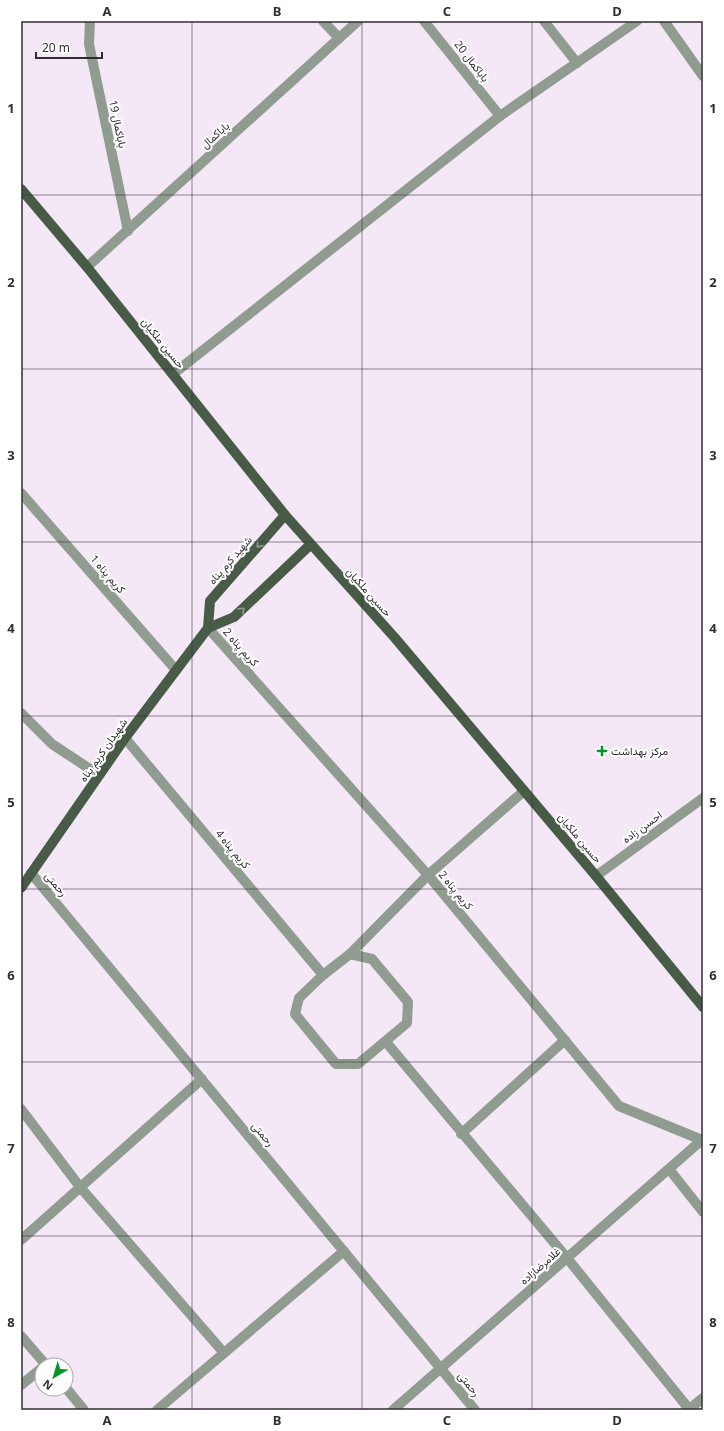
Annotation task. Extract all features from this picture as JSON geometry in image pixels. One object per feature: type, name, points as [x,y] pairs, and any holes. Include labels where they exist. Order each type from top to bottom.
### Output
[{"type":"main road","name":"حسین ملکیان","points":[[21,189],[87,267],[310,545],[395,638],[596,876],[703,1007]]},
{"type":"main road","name":"شهید کرم پناه","points":[[208,628],[210,601],[285,515]]},
{"type":"main road","points":[[208,628],[234,617],[310,545]]},
{"type":"main road","name":"شهیدان کریم پناه","points":[[21,888],[125,738],[208,628]]},
{"type":"street","name":"باباکمال 19","points":[[90,21],[89,44],[128,231]]},
{"type":"street","points":[[323,21],[340,38]]},
{"type":"street","name":"باباکمال","points":[[87,267],[358,21]]},
{"type":"street","name":"باباکمال 20","points":[[424,21],[500,116]]},
{"type":"street","points":[[544,21],[577,62]]},
{"type":"street","points":[[173,374],[500,116],[637,21]]},
{"type":"street","points":[[664,21],[703,76]]},
{"type":"street","name":"کریم پناه 1","points":[[21,493],[176,670]]},
{"type":"street","name":"کریم پناه 2","points":[[208,628],[428,874],[619,1106],[703,1140]]},
{"type":"street","points":[[21,713],[52,744],[99,775]]},
{"type":"street","name":"کریم پناه 4","points":[[125,738],[322,976]]},
{"type":"street","points":[[350,954],[372,959],[408,1002],[407,1023],[358,1064],[336,1064],[295,1014],[299,998],[322,976],[350,954],[428,874],[524,792]]},
{"type":"street","name":"احسن زاده","points":[[596,876],[703,798]]},
{"type":"street","name":"رحمتی","points":[[31,873],[475,1410]]},
{"type":"street","points":[[461,1134],[565,1040]]},
{"type":"street","points":[[386,1042],[461,1134],[567,1258],[688,1410],[703,1398]]},
{"type":"street","points":[[21,1240],[202,1079]]},
{"type":"street","points":[[21,1109],[80,1187],[224,1353]]},
{"type":"street","name":"غلامرضازاده","points":[[393,1410],[703,1140]]},
{"type":"street","points":[[669,1169],[703,1212]]},
{"type":"street","points":[[157,1410],[344,1251]]},
{"type":"street","points":[[21,1336],[39,1357]]},
{"type":"street","points":[[21,1384],[34,1374]]},
{"type":"street","points":[[73,1397],[84,1410]]},
{"type":"place","name":"مرکز بهداشت","points":[[602,751]]}]
